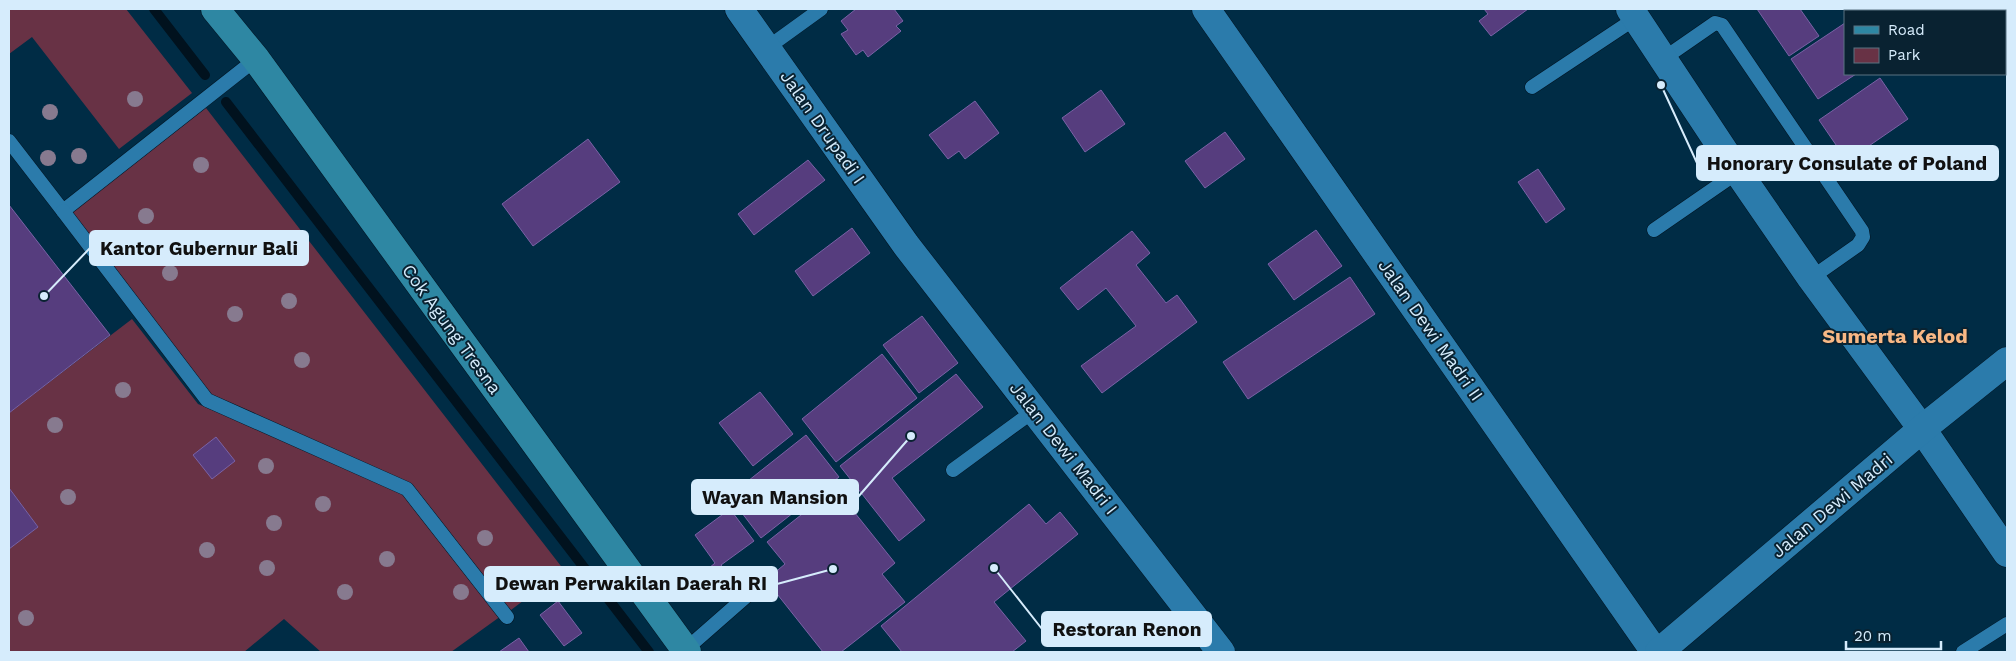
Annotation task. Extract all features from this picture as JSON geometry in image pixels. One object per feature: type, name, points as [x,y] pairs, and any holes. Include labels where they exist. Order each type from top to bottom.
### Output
[{"type":"main road","name":"Cok Agung Tresna","points":[[214,9],[256,59],[686,651]]},
{"type":"street","name":"Jalan Drupadi I","points":[[739,9],[906,246]]},
{"type":"street","name":"Jalan Dewi Madri II","points":[[1206,9],[1657,652]]},
{"type":"street","points":[[1633,13],[1811,278],[1922,429],[2007,553]]},
{"type":"street","name":"Jalan Dewi Madri I","points":[[906,246],[1221,652]]},
{"type":"street","name":"Jalan Dewi Madri","points":[[1657,652],[1922,429],[2007,361]]},
{"type":"lane","points":[[767,48],[821,9]]},
{"type":"lane","points":[[1532,87],[1633,13]]},
{"type":"lane","points":[[1663,59],[1715,23],[1722,25],[1862,230],[1863,237],[1858,245],[1811,278]]},
{"type":"lane","points":[[63,211],[256,59]]},
{"type":"lane","points":[[9,141],[207,400],[407,489],[507,617]]},
{"type":"lane","points":[[1654,230],[1738,172]]},
{"type":"lane","points":[[953,470],[1035,410]]},
{"type":"lane","points":[[686,651],[750,593]]},
{"type":"lane","points":[[1963,652],[2007,624]]},
{"type":"green space","points":[[9,9],[126,9],[192,93],[119,149],[32,37],[9,54]]},
{"type":"green space","points":[[206,108],[564,570],[507,613],[410,486],[209,393],[70,214]]},
{"type":"green space","points":[[132,319],[198,404],[404,492],[501,616],[451,652],[321,652],[284,619],[244,652],[9,652],[9,549],[38,527],[9,488],[9,413]]},
{"type":"building","points":[[856,9],[894,9],[903,21],[896,26],[901,31],[868,57],[863,50],[856,55],[841,34],[848,30],[841,21]]},
{"type":"building","points":[[1484,9],[1528,9],[1491,36],[1479,21],[1488,14]]},
{"type":"building","points":[[1757,9],[1800,9],[1819,36],[1789,56]]},
{"type":"building","points":[[1844,24],[1844,75],[1854,75],[1818,99],[1791,59]]},
{"type":"building","points":[[1880,78],[1908,119],[1847,161],[1819,120]]},
{"type":"building","points":[[1101,90],[1125,124],[1085,152],[1062,118]]},
{"type":"building","points":[[975,101],[999,133],[965,159],[959,151],[948,159],[929,135]]},
{"type":"building","points":[[1225,132],[1245,159],[1205,188],[1185,161]]},
{"type":"building","points":[[588,139],[620,182],[533,246],[502,204]]},
{"type":"building","points":[[808,160],[825,180],[754,235],[738,214]]},
{"type":"building","points":[[1538,169],[1565,209],[1546,223],[1518,182]]},
{"type":"building","points":[[9,205],[110,335],[9,413]]},
{"type":"building","points":[[852,228],[870,253],[813,296],[795,271]]},
{"type":"building","points":[[1316,230],[1342,266],[1294,300],[1268,264]]},
{"type":"building","points":[[1132,231],[1150,253],[1136,265],[1166,303],[1177,295],[1197,322],[1102,393],[1081,366],[1136,326],[1106,288],[1078,310],[1060,288]]},
{"type":"building","points":[[1350,277],[1375,314],[1248,399],[1223,362]]},
{"type":"building","points":[[922,316],[958,363],[919,393],[883,345]]},
{"type":"building","points":[[882,354],[917,398],[836,462],[802,419]]},
{"type":"building","points":[[956,374],[983,407],[892,478],[925,520],[899,541],[840,466]]},
{"type":"building","points":[[760,392],[793,434],[753,466],[719,423]]},
{"type":"building","points":[[806,435],[839,477],[761,538],[729,496]]},
{"type":"building","points":[[216,437],[235,461],[212,479],[193,455]]},
{"type":"building","points":[[9,488],[38,527],[9,549]]},
{"type":"building","points":[[835,488],[895,563],[882,574],[905,602],[841,652],[823,652],[766,580],[785,564],[767,542]]},
{"type":"building","points":[[1029,504],[1046,524],[1060,512],[1078,534],[994,602],[1026,641],[1012,652],[902,652],[881,626]]},
{"type":"building","points":[[730,509],[754,541],[721,565],[729,575],[715,588],[702,574],[715,563],[695,535]]},
{"type":"building","points":[[558,601],[582,633],[564,646],[540,615]]},
{"type":"building","points":[[519,638],[529,652],[499,652]]},
{"type":"waterway","points":[[154,9],[205,75]]},
{"type":"waterway","points":[[226,102],[649,652]]},
{"type":"place","name":"Honorary Consulate of Poland","points":[[1661,85]]},
{"type":"place","name":"Kantor Gubernur Bali","points":[[44,296]]},
{"type":"place","name":"Wayan Mansion","points":[[911,436]]},
{"type":"place","name":"Restoran Renon","points":[[994,568]]},
{"type":"place","name":"Dewan Perwakilan Daerah RI","points":[[833,569]]},
{"type":"district","name":"Sumerta Kelod","points":[[1895,336]]}]
